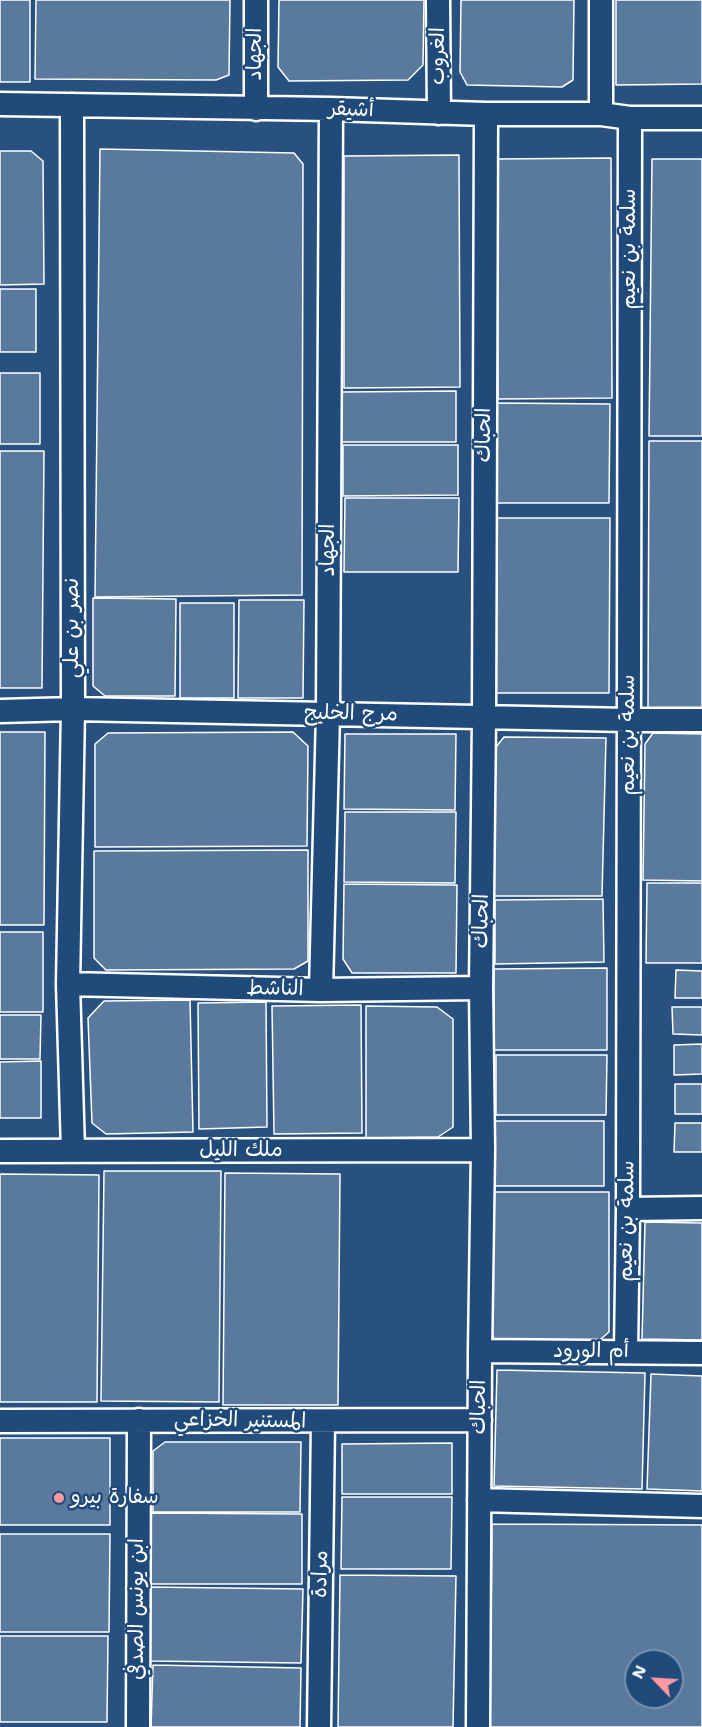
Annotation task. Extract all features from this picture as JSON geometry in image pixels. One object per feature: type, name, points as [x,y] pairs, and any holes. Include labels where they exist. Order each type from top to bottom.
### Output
[{"type":"street","name":"الجهاد","points":[[256,0],[256,109]]},
{"type":"street","name":"الغروب","points":[[438,0],[439,113]]},
{"type":"street","points":[[601,0],[601,114]]},
{"type":"street","name":"أشيقر","points":[[0,104],[331,109],[486,114],[601,114],[630,118],[702,118]]},
{"type":"street","name":"نصر بن علي","points":[[72,105],[73,709],[68,984],[73,1151]]},
{"type":"street","name":"الجهاد","points":[[321,990],[328,714],[331,109]]},
{"type":"street","name":"الحباك","points":[[478,1727],[483,1150],[481,988],[486,114]]},
{"type":"street","name":"سلمة بن نعيم","points":[[626,1352],[630,118]]},
{"type":"street","name":"مرج الخليج","points":[[0,711],[73,709],[484,718],[702,720]]},
{"type":"street","name":"الناشط","points":[[68,984],[321,990],[481,988]]},
{"type":"street","name":"ملك الليل","points":[[0,1151],[483,1150]]},
{"type":"street","points":[[628,1209],[702,1208]]},
{"type":"street","name":"أم الورود","points":[[480,1352],[702,1353]]},
{"type":"street","name":"ابن يونس الصدفي","points":[[138,1727],[139,1420]]},
{"type":"street","name":"المستنير الخزاعي","points":[[0,1421],[480,1420]]},
{"type":"street","name":"مرادة","points":[[318,1727],[323,1422]]},
{"type":"street","points":[[479,1500],[702,1506]]},
{"type":"building","points":[[0,0],[30,0],[30,82],[0,82]]},
{"type":"building","points":[[36,0],[230,0],[229,75],[216,80],[35,79]]},
{"type":"building","points":[[279,0],[424,0],[423,65],[408,80],[289,81],[278,67]]},
{"type":"building","points":[[461,0],[574,0],[573,80],[562,87],[467,85],[460,72]]},
{"type":"building","points":[[616,0],[702,0],[702,84],[616,85]]},
{"type":"building","points":[[100,149],[294,153],[303,164],[302,595],[95,597]]},
{"type":"building","points":[[0,151],[31,151],[43,161],[44,284],[0,285]]},
{"type":"building","points":[[459,155],[460,387],[344,388],[344,156]]},
{"type":"building","points":[[611,158],[612,398],[498,399],[497,159]]},
{"type":"building","points":[[652,159],[702,159],[702,436],[649,436]]},
{"type":"building","points":[[0,289],[36,289],[36,352],[0,352]]},
{"type":"building","points":[[0,373],[40,373],[40,444],[0,444]]},
{"type":"building","points":[[456,391],[456,442],[341,442],[342,392]]},
{"type":"building","points":[[496,403],[610,404],[609,503],[495,503]]},
{"type":"building","points":[[649,441],[702,441],[702,708],[648,708]]},
{"type":"building","points":[[343,445],[458,445],[458,495],[343,496]]},
{"type":"building","points":[[0,451],[44,451],[42,688],[0,688]]},
{"type":"building","points":[[345,498],[459,498],[458,572],[344,572]]},
{"type":"building","points":[[494,518],[610,518],[609,693],[493,693]]},
{"type":"building","points":[[93,598],[176,599],[175,696],[105,696],[93,686]]},
{"type":"building","points":[[239,600],[304,600],[303,698],[238,698]]},
{"type":"building","points":[[180,603],[234,603],[234,698],[180,698]]},
{"type":"building","points":[[0,732],[45,732],[44,925],[0,925]]},
{"type":"building","points":[[293,732],[308,746],[307,846],[95,847],[95,744],[108,733]]},
{"type":"building","points":[[653,733],[702,734],[702,881],[643,880],[645,744]]},
{"type":"building","points":[[345,734],[456,734],[455,810],[344,809]]},
{"type":"building","points":[[504,737],[606,738],[602,896],[493,896],[496,747]]},
{"type":"building","points":[[345,812],[456,812],[455,883],[344,882]]},
{"type":"building","points":[[308,850],[308,961],[294,969],[106,970],[94,958],[94,851]]},
{"type":"building","points":[[647,883],[702,883],[702,963],[646,963]]},
{"type":"building","points":[[344,884],[457,885],[456,973],[352,973],[343,959]]},
{"type":"building","points":[[603,899],[604,962],[495,964],[495,900]]},
{"type":"building","points":[[0,932],[43,932],[43,1012],[0,1012]]},
{"type":"building","points":[[607,968],[607,1050],[494,1050],[494,969]]},
{"type":"building","points":[[676,970],[702,971],[702,998],[675,998]]},
{"type":"building","points":[[190,1000],[193,1132],[106,1134],[92,1123],[88,1018],[104,1001]]},
{"type":"building","points":[[266,1002],[267,1127],[199,1129],[198,1003]]},
{"type":"building","points":[[361,1005],[362,1133],[274,1134],[272,1006]]},
{"type":"building","points":[[366,1006],[437,1007],[453,1019],[453,1127],[438,1137],[366,1138]]},
{"type":"building","points":[[672,1007],[702,1007],[702,1035],[673,1034]]},
{"type":"building","points":[[0,1015],[41,1015],[40,1059],[0,1059]]},
{"type":"building","points":[[702,1044],[702,1074],[674,1075],[674,1045]]},
{"type":"building","points":[[496,1055],[607,1055],[606,1115],[496,1115]]},
{"type":"building","points":[[41,1061],[41,1118],[0,1118],[0,1062]]},
{"type":"building","points":[[675,1084],[702,1084],[702,1114],[675,1114]]},
{"type":"building","points":[[491,1121],[604,1121],[604,1186],[491,1186]]},
{"type":"building","points":[[675,1123],[702,1123],[702,1152],[674,1152]]},
{"type":"building","points":[[104,1171],[221,1171],[219,1402],[101,1401]]},
{"type":"building","points":[[225,1173],[340,1174],[338,1405],[223,1405]]},
{"type":"building","points":[[0,1174],[99,1175],[97,1402],[0,1402]]},
{"type":"building","points":[[489,1192],[609,1192],[609,1332],[595,1344],[496,1342],[488,1327]]},
{"type":"building","points":[[645,1222],[702,1223],[702,1340],[642,1339]]},
{"type":"building","points":[[497,1370],[645,1373],[642,1489],[494,1486]]},
{"type":"building","points":[[651,1374],[702,1376],[702,1491],[647,1489]]},
{"type":"building","points":[[0,1438],[110,1438],[110,1525],[0,1525]]},
{"type":"building","points":[[165,1442],[301,1442],[300,1512],[153,1512],[153,1451]]},
{"type":"building","points":[[452,1443],[452,1494],[342,1494],[342,1444]]},
{"type":"building","points":[[342,1497],[452,1497],[451,1569],[341,1569]]},
{"type":"building","points":[[151,1513],[302,1514],[302,1584],[150,1584]]},
{"type":"building","points":[[492,1524],[702,1525],[702,1727],[490,1727]]},
{"type":"building","points":[[0,1534],[110,1534],[109,1632],[0,1632]]},
{"type":"building","points":[[340,1575],[456,1576],[453,1727],[338,1727]]},
{"type":"building","points":[[150,1587],[303,1589],[301,1663],[149,1661]]},
{"type":"building","points":[[0,1636],[108,1636],[107,1722],[0,1722]]},
{"type":"building","points":[[153,1665],[301,1668],[300,1727],[151,1727]]},
{"type":"place","name":"سفارة بيرو","points":[[59,1498]]}]
